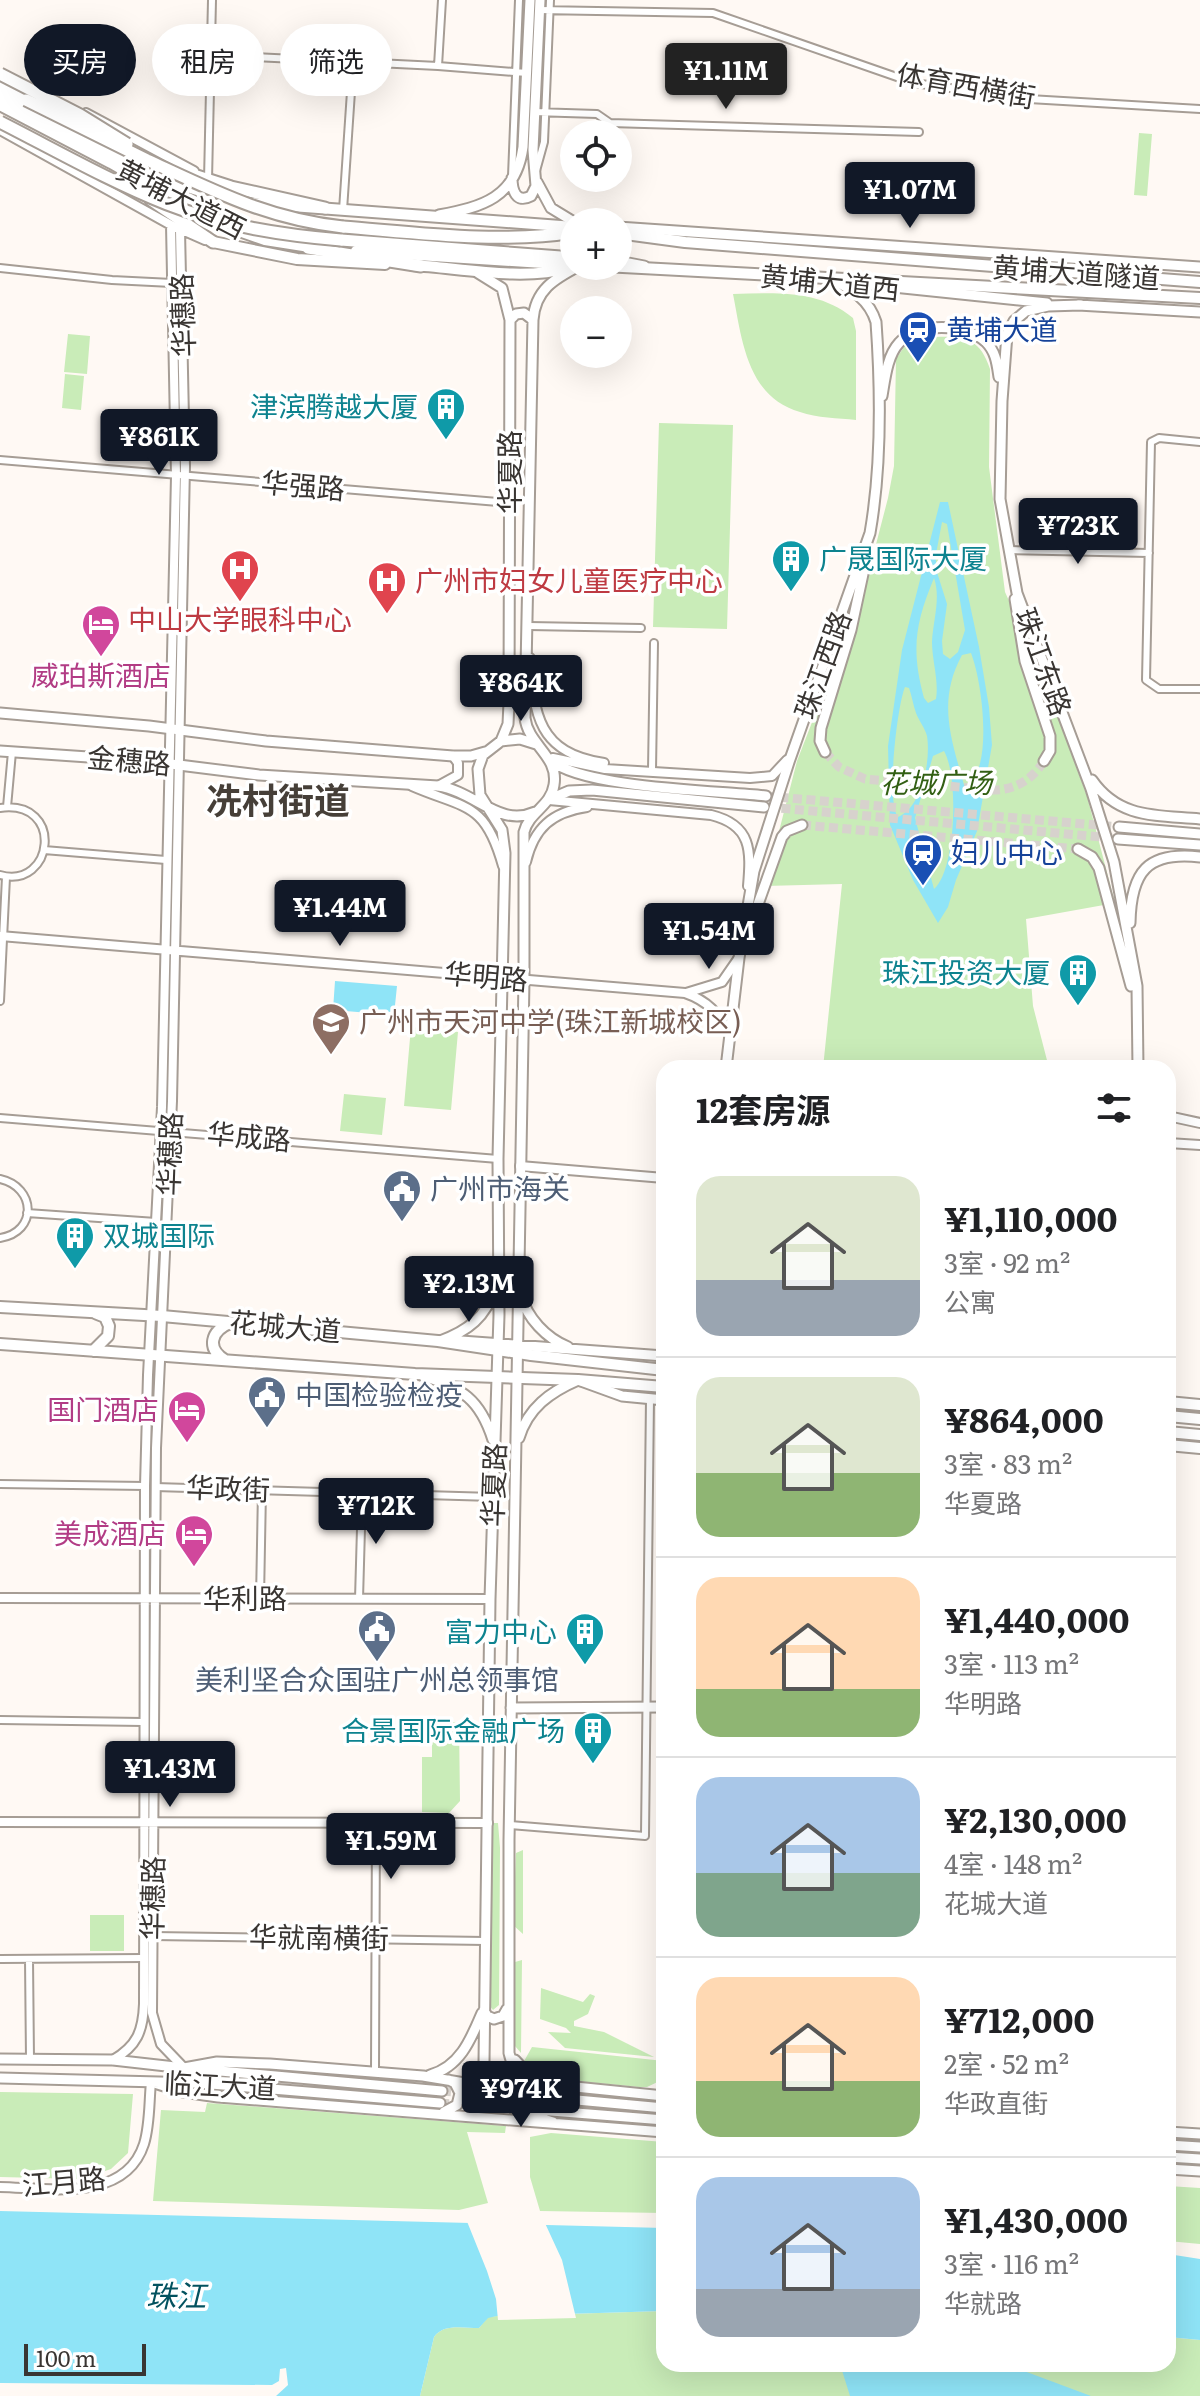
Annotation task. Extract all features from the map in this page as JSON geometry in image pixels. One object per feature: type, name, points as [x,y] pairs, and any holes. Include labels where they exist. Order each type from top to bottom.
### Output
[{"type":"highway","points":[[0,75],[144,155],[208,180],[325,208]]},
{"type":"highway","points":[[0,75],[97,125],[150,161]]},
{"type":"highway","points":[[0,87],[194,184],[248,206],[342,233],[560,256]]},
{"type":"highway","points":[[0,116],[114,178],[213,242]]},
{"type":"highway","points":[[0,122],[99,174],[183,210],[268,232],[538,236],[560,230]]},
{"type":"highway","points":[[308,248],[421,266]]},
{"type":"highway","points":[[632,265],[644,267]]},
{"type":"main road","points":[[431,216],[488,203],[501,193],[520,164],[530,0]]},
{"type":"main road","points":[[512,178],[513,192],[527,198],[535,191],[543,7]]},
{"type":"main road","points":[[0,96],[37,120]]},
{"type":"main road","points":[[0,105],[37,120]]},
{"type":"main road","name":"黄埔大道西","points":[[37,120],[199,190],[254,203],[560,226]]},
{"type":"main road","name":"黄埔大道西","points":[[37,120],[225,227],[265,240],[308,248],[560,265]]},
{"type":"main road","points":[[535,175],[551,208],[560,215]]},
{"type":"main road","name":"黄埔大道西","points":[[632,231],[1200,267]]},
{"type":"main road","name":"黄埔大道隧道","points":[[632,232],[713,245],[1200,282]]},
{"type":"main road","points":[[213,242],[297,259],[544,273],[560,270]]},
{"type":"main road","name":"华夏路","points":[[421,266],[474,271],[486,276],[502,288],[510,320],[509,699],[508,724],[501,741]]},
{"type":"main road","name":"黄埔大道西","points":[[632,267],[832,279],[909,291],[1200,312]]},
{"type":"main road","name":"华夏路","points":[[560,275],[544,289],[535,305],[533,320],[526,724],[536,744],[570,772],[599,779],[766,796]]},
{"type":"main road","name":"黄埔大道隧道","points":[[832,279],[1200,298]]},
{"type":"main road","name":"珠江西路","points":[[727,1060],[739,958],[754,871],[870,533],[878,477],[877,332],[873,312],[863,298],[832,279]]},
{"type":"main road","name":"珠江东路","points":[[1081,305],[1035,308],[1014,321],[1006,344],[1000,499],[1017,593],[1084,769],[1114,862],[1137,986],[1138,1060]]},
{"type":"main road","points":[[510,320],[516,314],[524,313],[533,320]]},
{"type":"main road","points":[[878,411],[895,348],[906,336],[924,329],[969,332],[986,342],[996,358],[1002,401]]},
{"type":"main road","points":[[825,752],[820,741],[821,728],[856,613],[870,533]]},
{"type":"main road","points":[[1008,550],[1025,661],[1050,736],[1050,751],[1044,761]]},
{"type":"main road","points":[[509,699],[525,700]]},
{"type":"main road","name":"金穗路","points":[[0,713],[175,729],[266,741],[453,756],[471,756],[488,750]]},
{"type":"main road","points":[[488,750],[501,741],[520,739],[536,744]]},
{"type":"main road","name":"华夏路","points":[[488,750],[478,769],[477,782],[480,795],[491,809],[505,840],[498,1159],[498,1377],[490,1599],[484,2010],[484,2075],[488,2086]]},
{"type":"main road","name":"金穗路","points":[[0,751],[174,764],[259,775],[438,786],[459,790],[491,809]]},
{"type":"main road","points":[[548,800],[555,776],[549,757]]},
{"type":"main road","points":[[1084,769],[1107,799],[1126,809],[1200,819]]},
{"type":"main road","points":[[491,809],[510,817],[535,812],[548,800],[569,791],[592,790],[764,807]]},
{"type":"main road","name":"华夏路","points":[[535,812],[524,832],[507,2007],[511,2061],[519,2074],[555,2098]]},
{"type":"main road","points":[[739,958],[782,837],[794,827],[802,825]]},
{"type":"main road","points":[[1119,827],[1200,834]]},
{"type":"main road","points":[[1118,839],[1200,845]]},
{"type":"main road","points":[[1078,849],[1092,857],[1102,875],[1134,998],[1137,1029]]},
{"type":"main road","points":[[1130,946],[1131,900],[1135,881],[1142,871],[1164,857],[1200,857]]},
{"type":"main road","points":[[438,1341],[457,1334],[481,1317],[487,1310],[498,1281],[510,1286],[519,1283],[524,1307],[541,1328],[554,1340],[575,1349]]},
{"type":"main road","name":"花城大道","points":[[0,1307],[157,1316],[498,1346],[656,1369]]},
{"type":"main road","points":[[92,1351],[102,1345],[108,1336],[109,1326],[105,1317],[93,1312]]},
{"type":"main road","points":[[228,1361],[218,1356],[212,1347],[213,1337],[220,1328],[232,1323]]},
{"type":"main road","name":"花城大道","points":[[0,1344],[415,1374],[656,1386]]},
{"type":"main road","points":[[517,1349],[575,1349],[656,1355]]},
{"type":"main road","points":[[415,1374],[456,1388],[472,1399],[480,1408],[495,1448],[507,1442],[516,1449],[524,1425],[539,1403],[551,1393],[578,1380],[622,1396],[656,1399]]},
{"type":"main road","points":[[1176,1403],[1200,1405]]},
{"type":"main road","points":[[1176,1417],[1200,1419]]},
{"type":"main road","points":[[1176,1433],[1200,1435]]},
{"type":"main road","points":[[1176,1446],[1200,1448]]},
{"type":"main road","points":[[511,1708],[656,1707]]},
{"type":"main road","points":[[484,2010],[487,2016],[494,2019],[503,2016],[507,2007]]},
{"type":"main road","points":[[423,2076],[435,2074],[460,2057],[484,2010]]},
{"type":"main road","points":[[509,2042],[516,2061],[539,2081],[656,2095]]},
{"type":"main road","points":[[0,2059],[113,2060],[184,2068],[217,2062],[257,2063],[423,2076],[555,2098],[656,2107]]},
{"type":"main road","name":"临江大道","points":[[184,2068],[442,2091]]},
{"type":"main road","name":"临江大道","points":[[0,2078],[151,2082],[183,2092],[218,2097],[438,2108],[511,2119]]},
{"type":"main road","points":[[438,2108],[452,2109],[459,2099],[458,2087],[443,2079]]},
{"type":"main road","points":[[488,2086],[503,2103],[532,2115]]},
{"type":"main road","points":[[503,2103],[553,2117]]},
{"type":"main road","points":[[511,2119],[532,2115],[656,2131]]},
{"type":"main road","points":[[511,2119],[656,2120]]},
{"type":"main road","points":[[1176,2132],[1200,2134]]},
{"type":"main road","points":[[1176,2146],[1200,2147]]},
{"type":"main road","points":[[1176,2158],[1200,2159]]},
{"type":"main road","points":[[1176,2170],[1200,2171]]},
{"type":"street","points":[[212,0],[212,24]]},
{"type":"street","points":[[438,66],[442,0]]},
{"type":"street","points":[[512,178],[519,0]]},
{"type":"street","points":[[543,7],[550,0]]},
{"type":"street","name":"体育西横街","points":[[543,7],[713,13],[914,83],[1029,99],[1200,109]]},
{"type":"street","points":[[392,64],[527,73]]},
{"type":"street","points":[[208,180],[210,96]]},
{"type":"street","points":[[343,210],[351,96]]},
{"type":"street","points":[[540,113],[597,114],[610,123],[919,132]]},
{"type":"street","points":[[0,130],[180,230],[213,242]]},
{"type":"street","name":"华穗路","points":[[171,225],[180,476]]},
{"type":"street","name":"华穗路","points":[[113,2060],[135,2044],[143,2025],[145,1486],[171,1131],[175,949],[180,230]]},
{"type":"street","points":[[0,268],[172,283]]},
{"type":"street","points":[[1200,442],[1159,438],[1151,442],[1146,680],[1159,689],[1200,689]]},
{"type":"street","name":"华强路","points":[[0,460],[510,503]]},
{"type":"street","points":[[1008,550],[1149,553]]},
{"type":"street","points":[[529,626],[641,628]]},
{"type":"street","points":[[528,640],[534,702],[540,723],[553,742],[582,759],[665,772]]},
{"type":"street","points":[[652,770],[654,643]]},
{"type":"street","points":[[549,757],[585,766],[762,778],[772,776],[779,770],[794,749]]},
{"type":"street","points":[[0,1001],[3,876],[28,872],[37,865],[44,850],[44,833],[40,823],[23,809],[3,807],[12,752]]},
{"type":"street","points":[[438,786],[458,775],[458,763],[453,756]]},
{"type":"street","name":"华穗路","points":[[157,1316],[156,1222],[166,860],[174,764]]},
{"type":"street","points":[[407,784],[461,803],[477,815],[491,833],[505,872]]},
{"type":"street","points":[[548,800],[711,815],[730,820],[738,827],[750,854],[745,917]]},
{"type":"street","points":[[524,871],[536,835],[551,818],[576,809],[609,806]]},
{"type":"street","points":[[44,850],[166,860]]},
{"type":"street","name":"华明路","points":[[1,936],[685,993]]},
{"type":"street","points":[[685,993],[722,982],[739,958]]},
{"type":"street","points":[[685,993],[713,1007],[730,1034]]},
{"type":"street","name":"华成路","points":[[0,1118],[498,1159]]},
{"type":"street","points":[[1176,1118],[1200,1123]]},
{"type":"street","points":[[1176,1144],[1200,1145]]},
{"type":"street","points":[[520,1166],[656,1177]]},
{"type":"street","points":[[0,1179],[13,1182],[20,1189],[26,1197],[27,1213],[23,1225],[16,1232],[0,1238]]},
{"type":"street","points":[[27,1213],[156,1222]]},
{"type":"street","name":"华穗路","points":[[154,1356],[153,2024],[161,2044],[184,2068]]},
{"type":"street","points":[[510,1825],[645,1836],[650,1399]]},
{"type":"street","points":[[0,1484],[145,1486]]},
{"type":"street","name":"华政街","points":[[155,1487],[493,1497]]},
{"type":"street","points":[[260,1599],[262,1490]]},
{"type":"street","points":[[359,1599],[362,1493]]},
{"type":"street","name":"华利路","points":[[0,1598],[490,1599]]},
{"type":"street","points":[[0,1720],[143,1722]]},
{"type":"street","points":[[0,1822],[488,1823]]},
{"type":"street","points":[[375,2072],[376,1822]]},
{"type":"street","name":"华就南横街","points":[[153,1936],[485,1941]]},
{"type":"street","points":[[0,1959],[143,1958]]},
{"type":"street","points":[[29,1959],[30,2059]]},
{"type":"street","name":"江月路","points":[[0,2187],[89,2186],[111,2182],[122,2176],[138,2158],[143,2145],[151,2082]]},
{"type":"green space","points":[[1139,133],[1152,134],[1147,196],[1134,195]]},
{"type":"green space","points":[[733,294],[811,297],[853,318],[856,331],[856,420],[807,414],[782,405],[768,394],[750,365],[744,348]]},
{"type":"green space","points":[[68,334],[90,336],[87,374],[64,372]]},
{"type":"green space","name":"花城广场","points":[[924,337],[964,339],[979,348],[990,369],[989,467],[1005,592],[1041,672],[1087,796],[1115,903],[1026,919],[1033,1006],[1047,1060],[824,1060],[842,884],[765,886],[797,761],[866,583],[894,466],[896,359],[906,344]]},
{"type":"green space","points":[[65,374],[84,376],[81,410],[62,408]]},
{"type":"green space","points":[[659,423],[733,425],[727,629],[653,627]]},
{"type":"green space","points":[[360,892],[397,896],[394,926],[358,923]]},
{"type":"green space","points":[[411,1027],[458,1032],[451,1110],[404,1106]]},
{"type":"green space","points":[[344,1094],[386,1098],[382,1135],[340,1131]]},
{"type":"green space","points":[[432,1722],[459,1722],[460,1801],[449,1813],[422,1812],[422,1757],[432,1757]]},
{"type":"green space","points":[[493,1823],[498,1823],[500,1848],[499,2005],[493,2010],[487,2002]]},
{"type":"green space","points":[[523,1850],[523,1934],[513,1925],[516,1853]]},
{"type":"green space","points":[[90,1915],[124,1915],[124,1951],[90,1951]]},
{"type":"green space","points":[[522,1960],[521,2053],[515,2046],[512,1986],[515,1962]]},
{"type":"green space","points":[[541,1988],[583,2002],[590,1994],[595,1996],[588,2014],[574,2021],[574,2026],[604,2032],[654,2057],[565,2048],[548,2032],[571,2033],[566,2028],[540,2019]]},
{"type":"green space","points":[[532,2047],[656,2060],[656,2083],[639,2087],[545,2078],[523,2063]]},
{"type":"green space","points":[[0,2092],[133,2094],[128,2153],[111,2169],[81,2179],[0,2177]]},
{"type":"green space","points":[[207,2103],[506,2126],[505,2133],[467,2132],[488,2203],[459,2210],[153,2201],[161,2110],[205,2112]]},
{"type":"green space","points":[[551,2133],[656,2141],[656,2213],[540,2211],[530,2177],[530,2137]]},
{"type":"green space","points":[[1176,2186],[1200,2188],[1200,2244],[1176,2242]]},
{"type":"green space","points":[[656,2311],[656,2372],[1176,2372],[1176,2338],[1200,2340],[1200,2396],[420,2396],[434,2337],[454,2327],[479,2328],[488,2317]]},
{"type":"water","points":[[940,502],[948,502],[979,647],[992,745],[977,831],[948,907],[938,923],[913,880],[890,825],[888,746],[902,650]],"holes":[[[942,522],[947,524],[965,630],[958,652],[950,659],[943,654],[947,604],[936,569]],[[934,578],[937,602],[932,642],[937,692],[936,699],[928,703],[920,681],[916,651],[919,624]],[[971,653],[982,701],[981,759],[969,785],[964,785],[955,751],[948,704],[954,672],[962,655]],[[905,687],[909,688],[926,733],[928,758],[919,794],[906,812],[898,817],[893,775],[899,713]],[[944,751],[952,781],[953,823],[947,863],[934,889],[915,818],[933,756]]]},
{"type":"water","points":[[335,981],[397,986],[394,1015],[333,1010]]},
{"type":"water","name":"珠江","points":[[0,2211],[656,2228],[656,2311],[497,2316],[488,2318],[479,2328],[443,2330],[434,2337],[420,2396],[276,2396],[288,2385],[286,2368],[280,2369],[279,2381],[272,2385],[0,2383]]},
{"type":"water","points":[[1176,2255],[1200,2259],[1200,2340],[1176,2338]]},
{"type":"water","points":[[842,2372],[1026,2372],[1091,2396],[850,2396]]},
{"type":"pier","points":[[466,2219],[544,2221],[562,2260],[576,2318],[498,2320],[496,2299]]},
{"type":"tunnel","points":[[825,752],[839,767],[865,779],[993,790],[1022,783],[1044,761]]},
{"type":"tunnel","points":[[766,796],[1119,827]]},
{"type":"tunnel","points":[[768,807],[1112,838]]},
{"type":"tunnel","points":[[802,825],[1078,849]]},
{"type":"tunnel","points":[[442,2091],[525,2097]]},
{"type":"tunnel","points":[[440,2103],[512,2108]]},
{"type":"place","name":"黄埔大道","points":[[918,364]]},
{"type":"place","name":"津滨腾越大厦","points":[[446,441]]},
{"type":"place","name":"广晟国际大厦","points":[[791,593]]},
{"type":"place","name":"中山大学眼科中心","points":[[240,603]]},
{"type":"place","name":"广州市妇女儿童医疗中心","points":[[387,615]]},
{"type":"place","name":"威珀斯酒店","points":[[101,658]]},
{"type":"place","name":"妇儿中心","points":[[923,887]]},
{"type":"place","name":"珠江投资大厦","points":[[1078,1007]]},
{"type":"place","name":"广州市天河中学(珠江新城校区)","points":[[331,1056]]},
{"type":"place","name":"广州市海关","points":[[402,1223]]},
{"type":"place","name":"双城国际","points":[[75,1270]]},
{"type":"place","name":"中国检验检疫","points":[[267,1429]]},
{"type":"place","name":"国门酒店","points":[[187,1444]]},
{"type":"place","name":"美成酒店","points":[[194,1568]]},
{"type":"place","name":"美利坚合众国驻广州总领事馆","points":[[377,1663]]},
{"type":"place","name":"富力中心","points":[[585,1666]]},
{"type":"place","name":"合景国际金融广场","points":[[593,1765]]},
{"type":"district","name":"冼村街道","points":[[278,801]]}]
